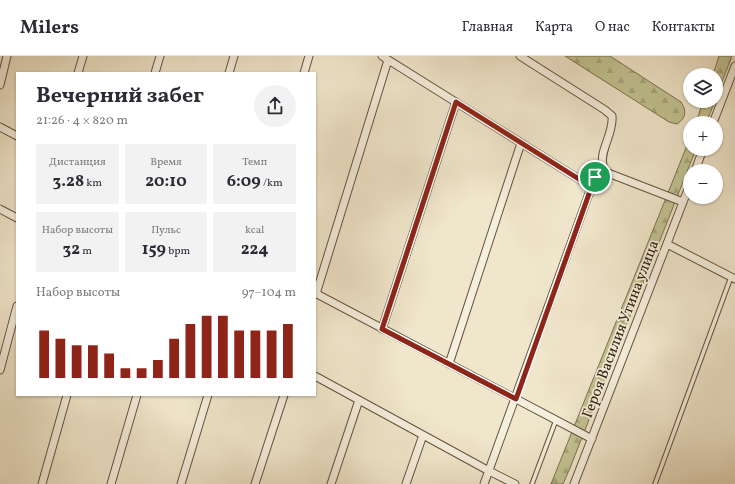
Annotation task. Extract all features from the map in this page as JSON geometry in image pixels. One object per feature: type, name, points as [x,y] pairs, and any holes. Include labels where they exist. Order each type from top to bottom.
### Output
[{"type":"street","points":[[0,85],[7,56]]},
{"type":"street","points":[[78,72],[83,56]]},
{"type":"street","points":[[155,72],[160,56]]},
{"type":"street","points":[[229,72],[234,56]]},
{"type":"street","points":[[304,72],[309,56]]},
{"type":"street","points":[[520,56],[605,110],[612,116],[613,125],[602,157],[603,166],[608,173],[683,202]]},
{"type":"street","points":[[316,290],[385,58],[582,181],[608,173]]},
{"type":"street","points":[[716,116],[735,66]]},
{"type":"street","points":[[382,329],[456,102]]},
{"type":"street","points":[[0,127],[16,135]]},
{"type":"street","points":[[449,364],[521,143]]},
{"type":"street","points":[[484,484],[595,177]]},
{"type":"street","name":"Героя Василия Утина улица","points":[[574,484],[683,202]]},
{"type":"street","points":[[0,210],[16,218]]},
{"type":"street","points":[[667,244],[733,278]]},
{"type":"street","points":[[316,294],[592,439]]},
{"type":"street","points":[[0,370],[16,310]]},
{"type":"street","points":[[316,377],[515,484]]},
{"type":"street","points":[[42,484],[67,396]]},
{"type":"street","points":[[110,484],[137,396]]},
{"type":"street","points":[[181,484],[208,396]]},
{"type":"street","points":[[255,484],[284,396]]},
{"type":"street","points":[[331,484],[359,400]]},
{"type":"street","points":[[406,484],[423,435]]},
{"type":"lane","points":[[655,484],[733,278]]},
{"type":"lane","points":[[532,484],[556,420]]},
{"type":"green space","points":[[565,56],[610,56],[681,102],[685,111],[684,116],[677,124],[669,122]]},
{"type":"green space","points":[[719,56],[732,56],[723,79],[723,68],[715,68]]},
{"type":"green space","points":[[701,108],[712,108],[709,116],[698,116]]},
{"type":"green space","points":[[683,155],[693,156],[690,164],[683,164],[683,182],[570,468],[563,484],[551,484]]},
{"type":"route","points":[[456,102],[582,181],[595,177],[516,399],[382,329],[456,102]]}]
